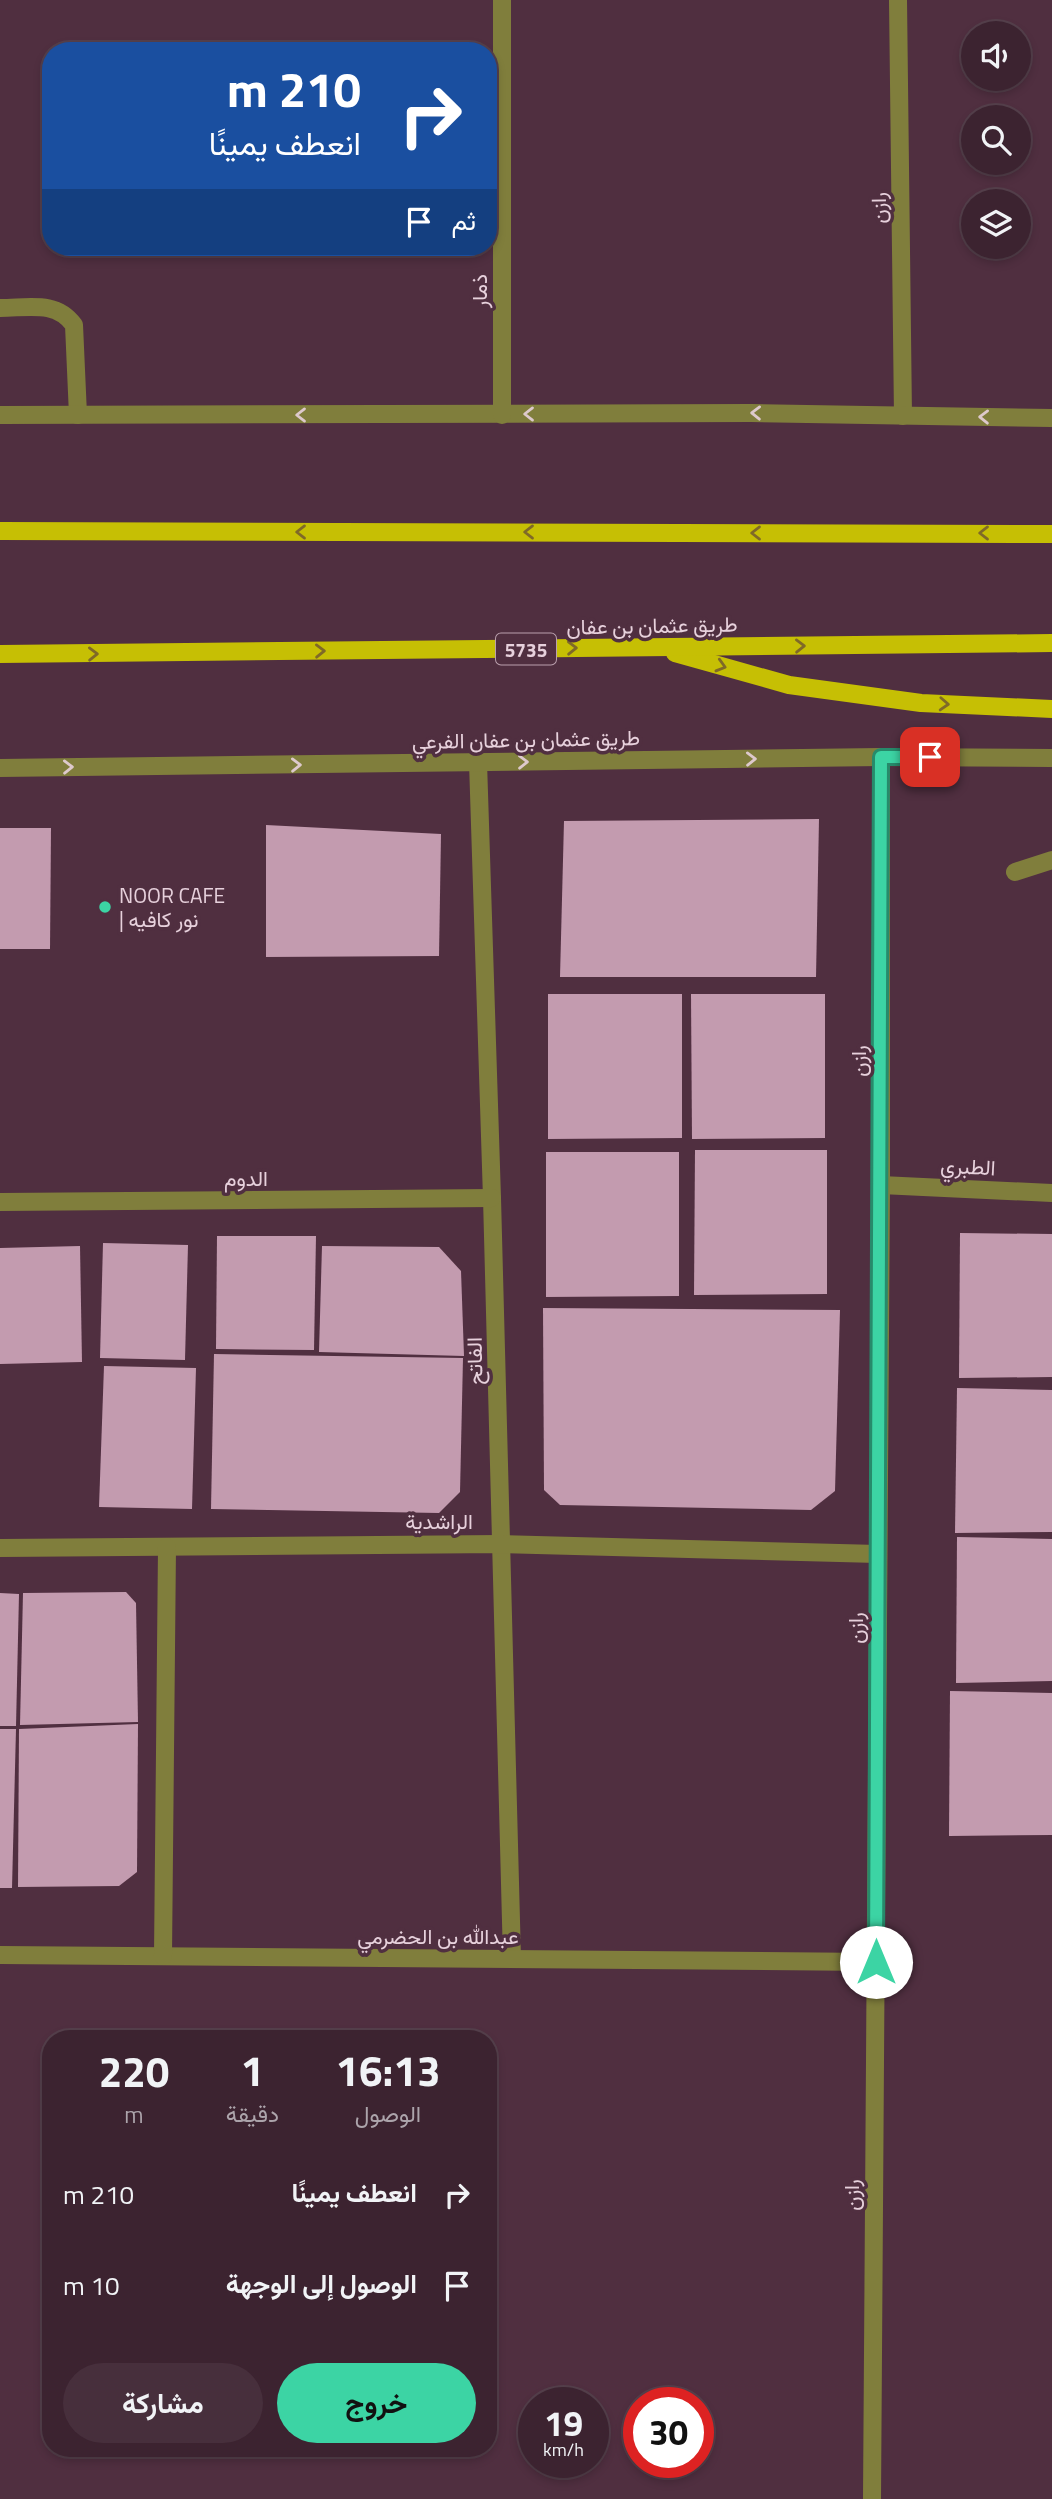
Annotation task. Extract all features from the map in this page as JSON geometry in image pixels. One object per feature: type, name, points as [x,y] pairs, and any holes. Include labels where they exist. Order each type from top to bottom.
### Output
[{"type":"main road","points":[[0,531],[1052,534]]},
{"type":"main road","name":"طريق عثمان بن عفان","points":[[0,654],[1052,643]]},
{"type":"main road","points":[[655,648],[789,685],[920,703],[1052,709]]},
{"type":"main road","points":[[0,665],[55,655]]},
{"type":"street","name":"ذمار","points":[[502,0],[502,415]]},
{"type":"street","name":"رازن","points":[[898,0],[903,416]]},
{"type":"street","points":[[0,308],[55,307],[68,315],[74,325],[78,415]]},
{"type":"street","points":[[0,415],[751,413],[1052,418]]},
{"type":"street","name":"رازن","points":[[872,2499],[881,1185],[881,757]]},
{"type":"street","name":"طريق عثمان بن عفان الفرعي","points":[[0,768],[881,757],[1052,758]]},
{"type":"street","name":"الفاتح","points":[[478,762],[512,1959]]},
{"type":"street","points":[[1015,872],[1052,860]]},
{"type":"street","name":"الطبري","points":[[881,1185],[1052,1193]]},
{"type":"street","name":"الدوم","points":[[0,1202],[492,1198]]},
{"type":"street","name":"الراشدية","points":[[0,1548],[501,1544],[878,1555]]},
{"type":"street","points":[[163,1956],[167,1547]]},
{"type":"street","name":"عبدالله بن الحضرمي","points":[[0,1955],[876,1962]]},
{"type":"building","points":[[819,819],[816,977],[560,977],[564,821]]},
{"type":"building","points":[[266,825],[441,834],[439,956],[266,957]]},
{"type":"building","points":[[0,828],[51,828],[50,949],[0,949]]},
{"type":"building","points":[[548,994],[682,994],[682,1138],[548,1139]]},
{"type":"building","points":[[691,994],[825,994],[825,1138],[692,1139]]},
{"type":"building","points":[[695,1150],[827,1150],[827,1294],[694,1295]]},
{"type":"building","points":[[546,1152],[679,1152],[679,1296],[546,1297]]},
{"type":"building","points":[[960,1233],[1052,1234],[1052,1377],[959,1378]]},
{"type":"building","points":[[217,1236],[316,1236],[314,1350],[216,1349]]},
{"type":"building","points":[[103,1243],[188,1245],[185,1360],[100,1358]]},
{"type":"building","points":[[80,1246],[82,1362],[0,1364],[0,1248]]},
{"type":"building","points":[[322,1246],[439,1247],[461,1271],[464,1356],[319,1352]]},
{"type":"building","points":[[543,1308],[840,1310],[835,1491],[811,1510],[560,1505],[544,1490]]},
{"type":"building","points":[[214,1354],[463,1358],[460,1492],[439,1513],[211,1509]]},
{"type":"building","points":[[104,1366],[196,1368],[192,1509],[99,1507]]},
{"type":"building","points":[[957,1388],[1052,1390],[1052,1532],[955,1533]]},
{"type":"building","points":[[957,1537],[1052,1539],[1052,1681],[956,1683]]},
{"type":"building","points":[[126,1592],[136,1603],[138,1722],[20,1725],[23,1593]]},
{"type":"building","points":[[0,1593],[19,1594],[16,1726],[0,1726]]},
{"type":"building","points":[[950,1691],[1052,1693],[1052,1835],[949,1836]]},
{"type":"building","points":[[138,1724],[137,1872],[119,1886],[18,1887],[19,1729]]},
{"type":"building","points":[[0,1729],[16,1729],[12,1888],[0,1888]]},
{"type":"place","name":"NOOR CAFE | نور كافيه","points":[[105,907]]},
{"type":"route","points":[[876,1962],[881,757],[930,757]]}]
